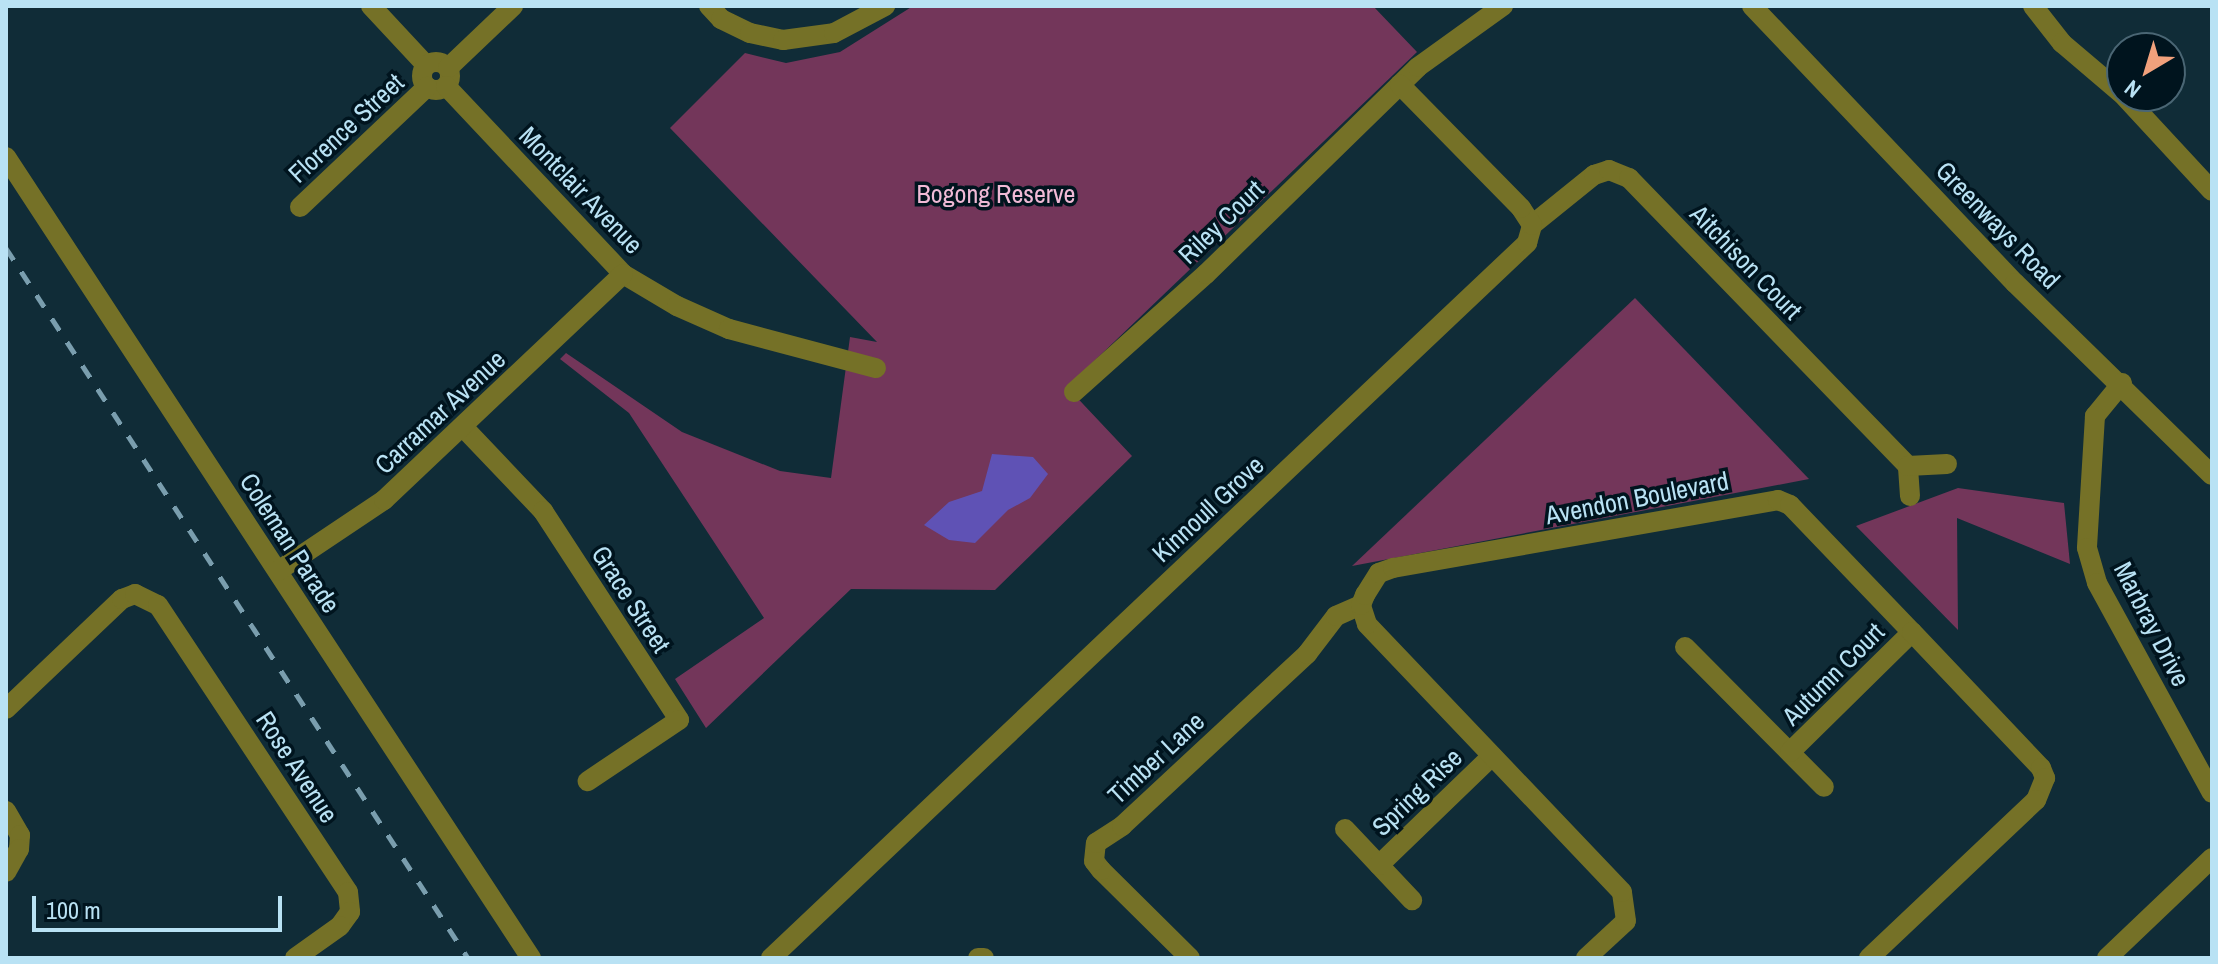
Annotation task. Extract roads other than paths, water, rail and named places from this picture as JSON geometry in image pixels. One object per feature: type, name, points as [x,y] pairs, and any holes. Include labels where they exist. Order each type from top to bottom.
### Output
[{"type":"street","points":[[371,6],[426,65],[422,74],[440,80]]},
{"type":"street","name":"Florence Street","points":[[300,207],[440,80],[513,6]]},
{"type":"street","points":[[709,6],[721,19],[750,33],[783,40],[834,33],[885,6]]},
{"type":"street","name":"Riley Court","points":[[1074,392],[1206,274],[1400,85],[1503,6]]},
{"type":"street","name":"Greenways Road","points":[[1752,6],[2015,283],[2122,383],[2212,475]]},
{"type":"street","points":[[2033,6],[2062,43],[2106,81]]},
{"type":"street","name":"Montclair Avenue","points":[[440,80],[623,274],[677,306],[729,329],[876,368]]},
{"type":"street","points":[[1400,85],[1532,225]]},
{"type":"street","points":[[2139,112],[2212,191]]},
{"type":"street","name":"Coleman Parade","points":[[6,157],[531,958]]},
{"type":"street","name":"Aitchison Court","points":[[1532,225],[1594,175],[1609,170],[1629,178],[1908,466]]},
{"type":"street","name":"Kinnoull Grove","points":[[771,958],[1527,243],[1532,225]]},
{"type":"street","name":"Carramar Avenue","points":[[278,571],[384,500],[464,428],[623,274]]},
{"type":"street","name":"Marbray Drive","points":[[2122,383],[2095,416],[2087,548],[2097,583],[2212,793]]},
{"type":"street","name":"Grace Street","points":[[464,428],[543,511],[679,720],[588,781]]},
{"type":"street","points":[[1910,496],[1908,466],[1947,464]]},
{"type":"street","name":"Avendon Boulevard","points":[[1361,605],[1371,582],[1393,568],[1778,500],[1790,505],[2041,768],[2045,778],[2036,800],[1869,958]]},
{"type":"street","name":"Rose Avenue","points":[[6,709],[122,599],[147,596],[158,605],[348,892],[350,912],[340,926],[295,958]]},
{"type":"street","points":[[1361,605],[1367,624],[1622,892],[1626,921],[1586,958]]},
{"type":"street","name":"Timber Lane","points":[[1190,958],[1101,870],[1094,861],[1096,843],[1122,826],[1295,664],[1336,616],[1361,605]]},
{"type":"street","name":"Autumn Court","points":[[1790,752],[1912,632]]},
{"type":"street","name":"Autumn Court","points":[[1685,647],[1824,787]]},
{"type":"street","name":"Spring Rise","points":[[1379,865],[1492,756]]},
{"type":"street","points":[[6,811],[20,835],[19,849],[6,872]]},
{"type":"street","name":"Spring Rise","points":[[1345,829],[1412,900]]},
{"type":"street","points":[[2107,958],[2212,858]]},
{"type":"street","points":[[978,958],[984,958]]},
{"type":"railway","points":[[6,248],[468,958]]},
{"type":"park label","name":"Bogong Reserve","points":[[996,194]]}]
